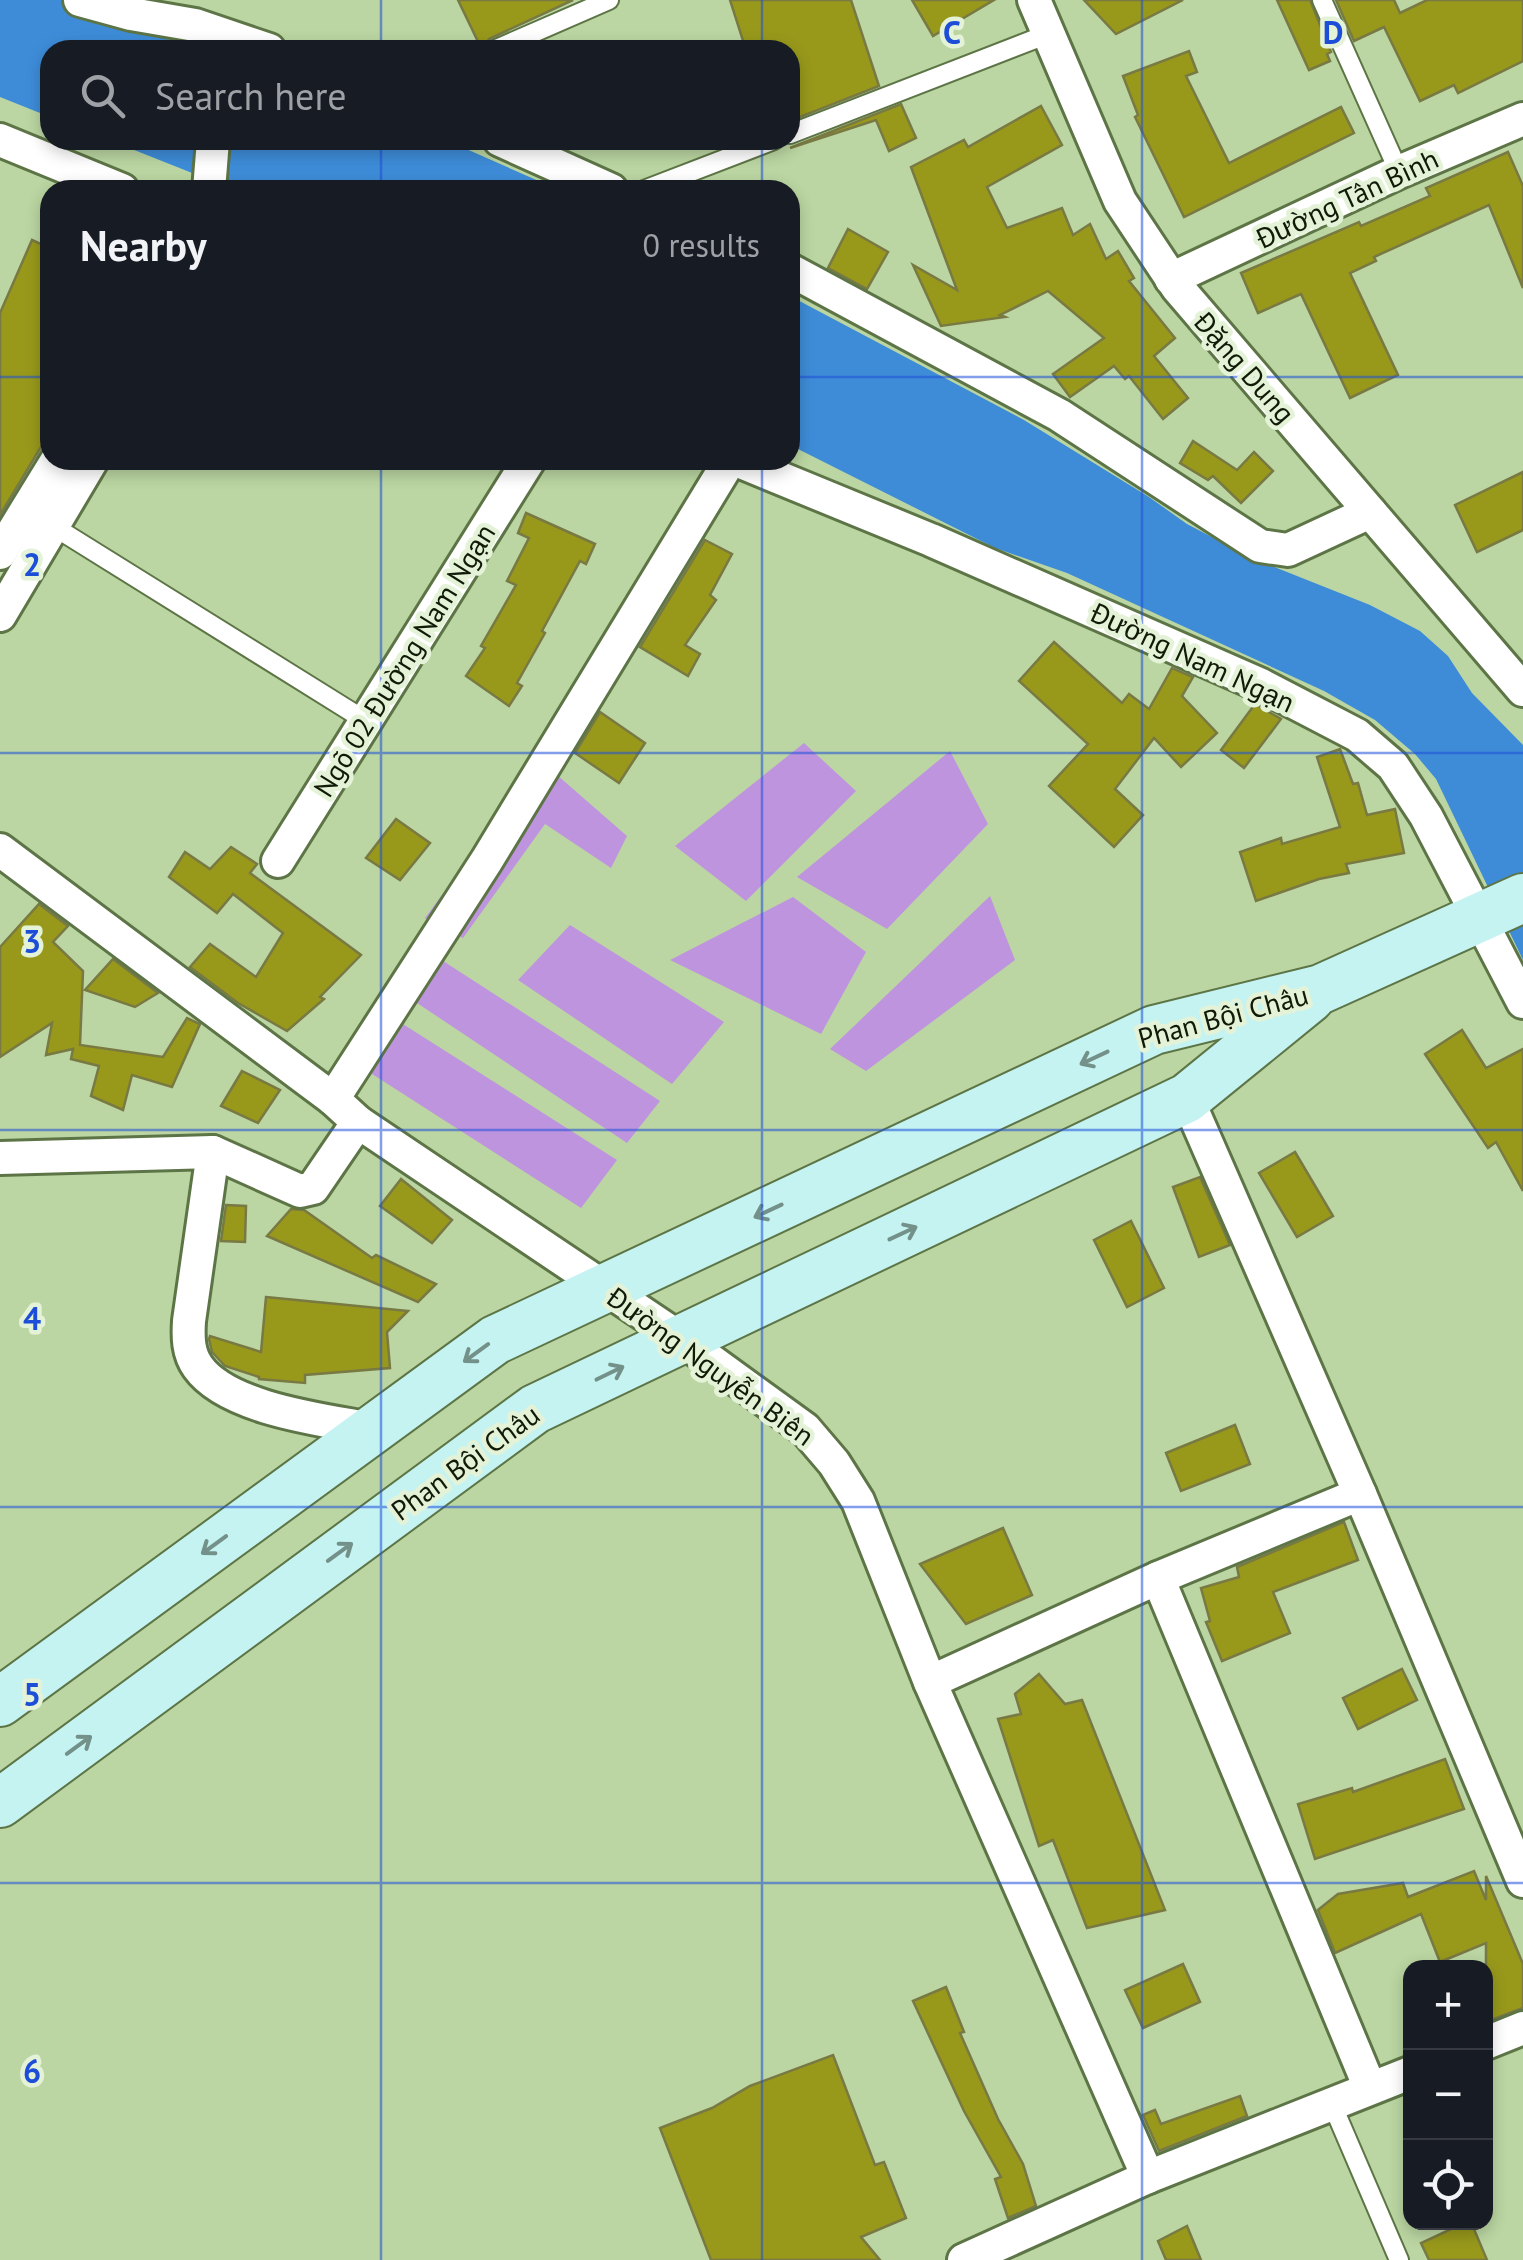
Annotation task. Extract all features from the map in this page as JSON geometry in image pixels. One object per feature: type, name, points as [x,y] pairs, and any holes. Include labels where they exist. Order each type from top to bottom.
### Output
[{"type":"street","points":[[80,0],[131,14],[207,27],[242,40]]},
{"type":"street","name":"Đặng Dung","points":[[1034,0],[1120,201],[1171,278],[1523,690]]},
{"type":"street","name":"Đường Tân Bình","points":[[1171,278],[1523,119]]},
{"type":"street","points":[[0,140],[98,180]]},
{"type":"street","points":[[210,180],[212,150]]},
{"type":"street","points":[[522,150],[589,180]]},
{"type":"street","points":[[800,275],[1060,415],[1260,546],[1288,550],[1370,512]]},
{"type":"street","points":[[0,554],[52,470]]},
{"type":"street","points":[[0,615],[86,470]]},
{"type":"street","name":"Ngõ 02 Đường Nam Ngạn","points":[[278,861],[523,470]]},
{"type":"street","points":[[0,1158],[213,1152],[300,1191],[313,1188],[345,1110],[487,860],[727,470]]},
{"type":"street","name":"Đường Nam Ngạn","points":[[758,470],[930,540],[1262,685],[1357,736],[1393,766],[1426,816],[1523,1002]]},
{"type":"street","name":"Đường Nguyễn Biên","points":[[0,850],[345,1110],[806,1429],[858,1501],[930,1682],[1148,2177]]},
{"type":"street","points":[[1320,989],[1523,898]]},
{"type":"street","name":"Phan Bội Châu","points":[[0,1803],[535,1409],[1186,1098],[1320,989]]},
{"type":"street","name":"Phan Bội Châu","points":[[0,1702],[494,1340],[1154,1030],[1320,989]]},
{"type":"street","points":[[1186,1098],[1360,1494],[1523,1881]]},
{"type":"street","points":[[213,1152],[189,1321],[190,1348],[198,1367],[224,1389],[246,1399],[372,1429]]},
{"type":"street","points":[[930,1682],[1158,1578],[1360,1494]]},
{"type":"street","points":[[1158,1578],[1370,2088]]},
{"type":"street","points":[[1493,2040],[1523,2028]]},
{"type":"street","points":[[964,2260],[1148,2177],[1403,2075]]},
{"type":"lane","points":[[517,40],[609,0]]},
{"type":"lane","points":[[1322,0],[1399,172]]},
{"type":"lane","points":[[800,130],[1048,34]]},
{"type":"lane","points":[[670,180],[748,150]]},
{"type":"lane","points":[[53,526],[366,720]]},
{"type":"lane","points":[[1332,2104],[1398,2260]]},
{"type":"shaded area","points":[[804,743],[856,791],[746,901],[675,846]]},
{"type":"shaded area","points":[[950,751],[988,824],[887,929],[797,877]]},
{"type":"shaded area","points":[[541,761],[627,836],[611,868],[545,824],[463,938],[425,918]]},
{"type":"shaded area","points":[[990,896],[1015,960],[866,1071],[830,1049]]},
{"type":"shaded area","points":[[793,897],[866,952],[821,1034],[670,960]]},
{"type":"shaded area","points":[[570,925],[724,1022],[672,1084],[518,980]]},
{"type":"shaded area","points":[[423,948],[660,1101],[627,1143],[390,985]]},
{"type":"shaded area","points":[[376,1007],[617,1160],[581,1208],[344,1056]]},
{"type":"water","points":[[0,0],[62,0],[170,40],[40,40],[40,113],[0,97]]},
{"type":"water","points":[[134,150],[469,150],[536,180],[210,180]]},
{"type":"water","points":[[800,301],[1024,420],[1187,524],[1254,559],[1370,605],[1420,631],[1448,656],[1472,693],[1523,745],[1523,960],[1436,779],[1415,754],[1375,720],[1324,691],[1067,573],[995,548],[800,450]]},
{"type":"building","points":[[458,0],[573,0],[488,40],[477,40]]},
{"type":"building","points":[[730,0],[851,0],[879,86],[800,117],[800,40],[743,40]]},
{"type":"building","points":[[912,0],[994,0],[933,36]]},
{"type":"building","points":[[1084,0],[1183,0],[1116,34]]},
{"type":"building","points":[[1277,0],[1310,0],[1331,52],[1327,54],[1330,61],[1309,70]]},
{"type":"building","points":[[1336,0],[1394,0],[1400,13],[1427,0],[1523,0],[1523,61],[1458,93],[1454,85],[1420,101],[1384,27],[1354,41]]},
{"type":"building","points":[[1189,51],[1197,72],[1186,76],[1229,163],[1341,107],[1354,133],[1184,217],[1135,117],[1138,115],[1123,76]]},
{"type":"building","points":[[901,104],[916,138],[889,151],[876,120],[800,144]]},
{"type":"building","points":[[1041,106],[1062,145],[987,187],[1007,228],[1062,208],[1073,235],[1090,224],[1106,259],[1118,251],[1134,278],[1129,281],[1175,338],[1154,356],[1188,398],[1163,419],[1129,376],[1125,379],[1114,366],[1070,397],[1053,374],[1104,338],[1048,291],[1000,315],[1005,317],[941,326],[913,265],[957,290],[911,167],[964,140],[968,147]]},
{"type":"building","points":[[1508,152],[1523,186],[1523,288],[1489,205],[1374,257],[1376,261],[1350,273],[1398,375],[1350,398],[1301,294],[1258,313],[1241,273],[1430,196],[1426,188]]},
{"type":"building","points":[[848,229],[888,252],[867,289],[828,268]]},
{"type":"building","points":[[32,240],[40,244],[40,449],[0,515],[0,313]]},
{"type":"building","points":[[1193,441],[1237,470],[1254,452],[1273,471],[1241,503],[1213,476],[1208,480],[1180,463]]},
{"type":"building","points":[[1523,472],[1523,530],[1477,552],[1455,505]]},
{"type":"building","points":[[526,513],[595,544],[586,564],[580,561],[542,631],[545,633],[517,683],[522,686],[509,706],[466,676],[485,648],[481,646],[516,585],[507,581],[529,538],[518,533]]},
{"type":"building","points":[[705,540],[732,554],[710,595],[716,600],[685,645],[700,654],[688,676],[640,647]]},
{"type":"building","points":[[1054,642],[1122,703],[1129,694],[1149,709],[1172,668],[1193,677],[1182,696],[1217,733],[1181,767],[1154,738],[1115,789],[1143,815],[1114,847],[1049,786],[1088,744],[1019,681]]},
{"type":"building","points":[[1255,704],[1281,719],[1244,768],[1221,750]]},
{"type":"building","points":[[600,712],[645,743],[619,783],[575,753]]},
{"type":"building","points":[[1340,749],[1353,784],[1358,783],[1367,815],[1395,809],[1404,853],[1346,864],[1349,873],[1256,901],[1240,852],[1281,838],[1282,844],[1340,827],[1317,757]]},
{"type":"building","points":[[396,819],[430,843],[400,880],[366,858]]},
{"type":"building","points":[[231,847],[257,864],[250,873],[361,955],[320,997],[324,999],[287,1031],[238,1003],[190,967],[210,944],[256,977],[283,933],[233,894],[217,913],[169,877],[185,852],[210,869]]},
{"type":"building","points":[[39,904],[68,926],[53,942],[83,971],[80,1045],[163,1057],[187,1018],[200,1024],[172,1087],[132,1075],[123,1110],[91,1096],[99,1066],[71,1059],[73,1049],[46,1055],[52,1023],[0,1057],[0,947]]},
{"type":"building","points":[[113,959],[158,993],[135,1007],[85,990]]},
{"type":"building","points":[[1462,1030],[1486,1068],[1523,1049],[1523,1191],[1496,1142],[1488,1148],[1425,1054]]},
{"type":"building","points":[[242,1071],[280,1090],[258,1123],[221,1106]]},
{"type":"building","points":[[1295,1152],[1333,1216],[1297,1237],[1259,1173]]},
{"type":"building","points":[[1200,1177],[1230,1245],[1199,1257],[1173,1187]]},
{"type":"building","points":[[401,1179],[452,1220],[432,1243],[380,1206]]},
{"type":"building","points":[[226,1205],[246,1206],[245,1242],[221,1241]]},
{"type":"building","points":[[291,1209],[304,1210],[372,1258],[376,1255],[436,1284],[418,1302],[267,1236]]},
{"type":"building","points":[[1131,1221],[1164,1288],[1127,1307],[1094,1240]]},
{"type":"building","points":[[266,1297],[408,1311],[387,1332],[390,1368],[305,1375],[305,1383],[259,1379],[225,1366],[212,1352],[210,1336],[261,1352]]},
{"type":"building","points":[[1235,1425],[1250,1464],[1181,1491],[1166,1453]]},
{"type":"building","points":[[1344,1522],[1358,1560],[1273,1592],[1290,1633],[1222,1661],[1206,1622],[1210,1621],[1201,1588],[1239,1577],[1237,1567]]},
{"type":"building","points":[[1003,1528],[1032,1595],[966,1624],[920,1564]]},
{"type":"building","points":[[1402,1669],[1417,1700],[1358,1729],[1343,1698]]},
{"type":"building","points":[[1039,1674],[1065,1704],[1082,1700],[1165,1910],[1087,1928],[1053,1840],[1039,1846],[998,1719],[1021,1714],[1015,1694]]},
{"type":"building","points":[[1445,1759],[1464,1809],[1315,1859],[1298,1804],[1352,1788],[1353,1792]]},
{"type":"building","points":[[1474,1871],[1486,1900],[1486,1876],[1523,1964],[1523,2008],[1493,2019],[1493,1960],[1486,1960],[1486,1943],[1439,1960],[1421,1914],[1335,1953],[1318,1910],[1338,1894],[1403,1883],[1408,1897]]},
{"type":"building","points":[[1183,1964],[1200,2002],[1143,2028],[1125,1990]]},
{"type":"building","points":[[946,1987],[964,2032],[960,2033],[998,2119],[1023,2164],[1036,2206],[1008,2218],[995,2179],[1001,2177],[964,2111],[913,2001]]},
{"type":"building","points":[[833,2055],[875,2165],[884,2162],[906,2218],[861,2237],[880,2260],[711,2260],[660,2128],[712,2108],[750,2086]]},
{"type":"building","points":[[1240,2096],[1247,2116],[1159,2151],[1143,2115],[1155,2110],[1161,2124]]},
{"type":"building","points":[[1187,2226],[1201,2260],[1166,2260],[1158,2241]]},
{"type":"building","points":[[1449,2230],[1474,2230],[1487,2260],[1429,2260],[1421,2243]]}]
